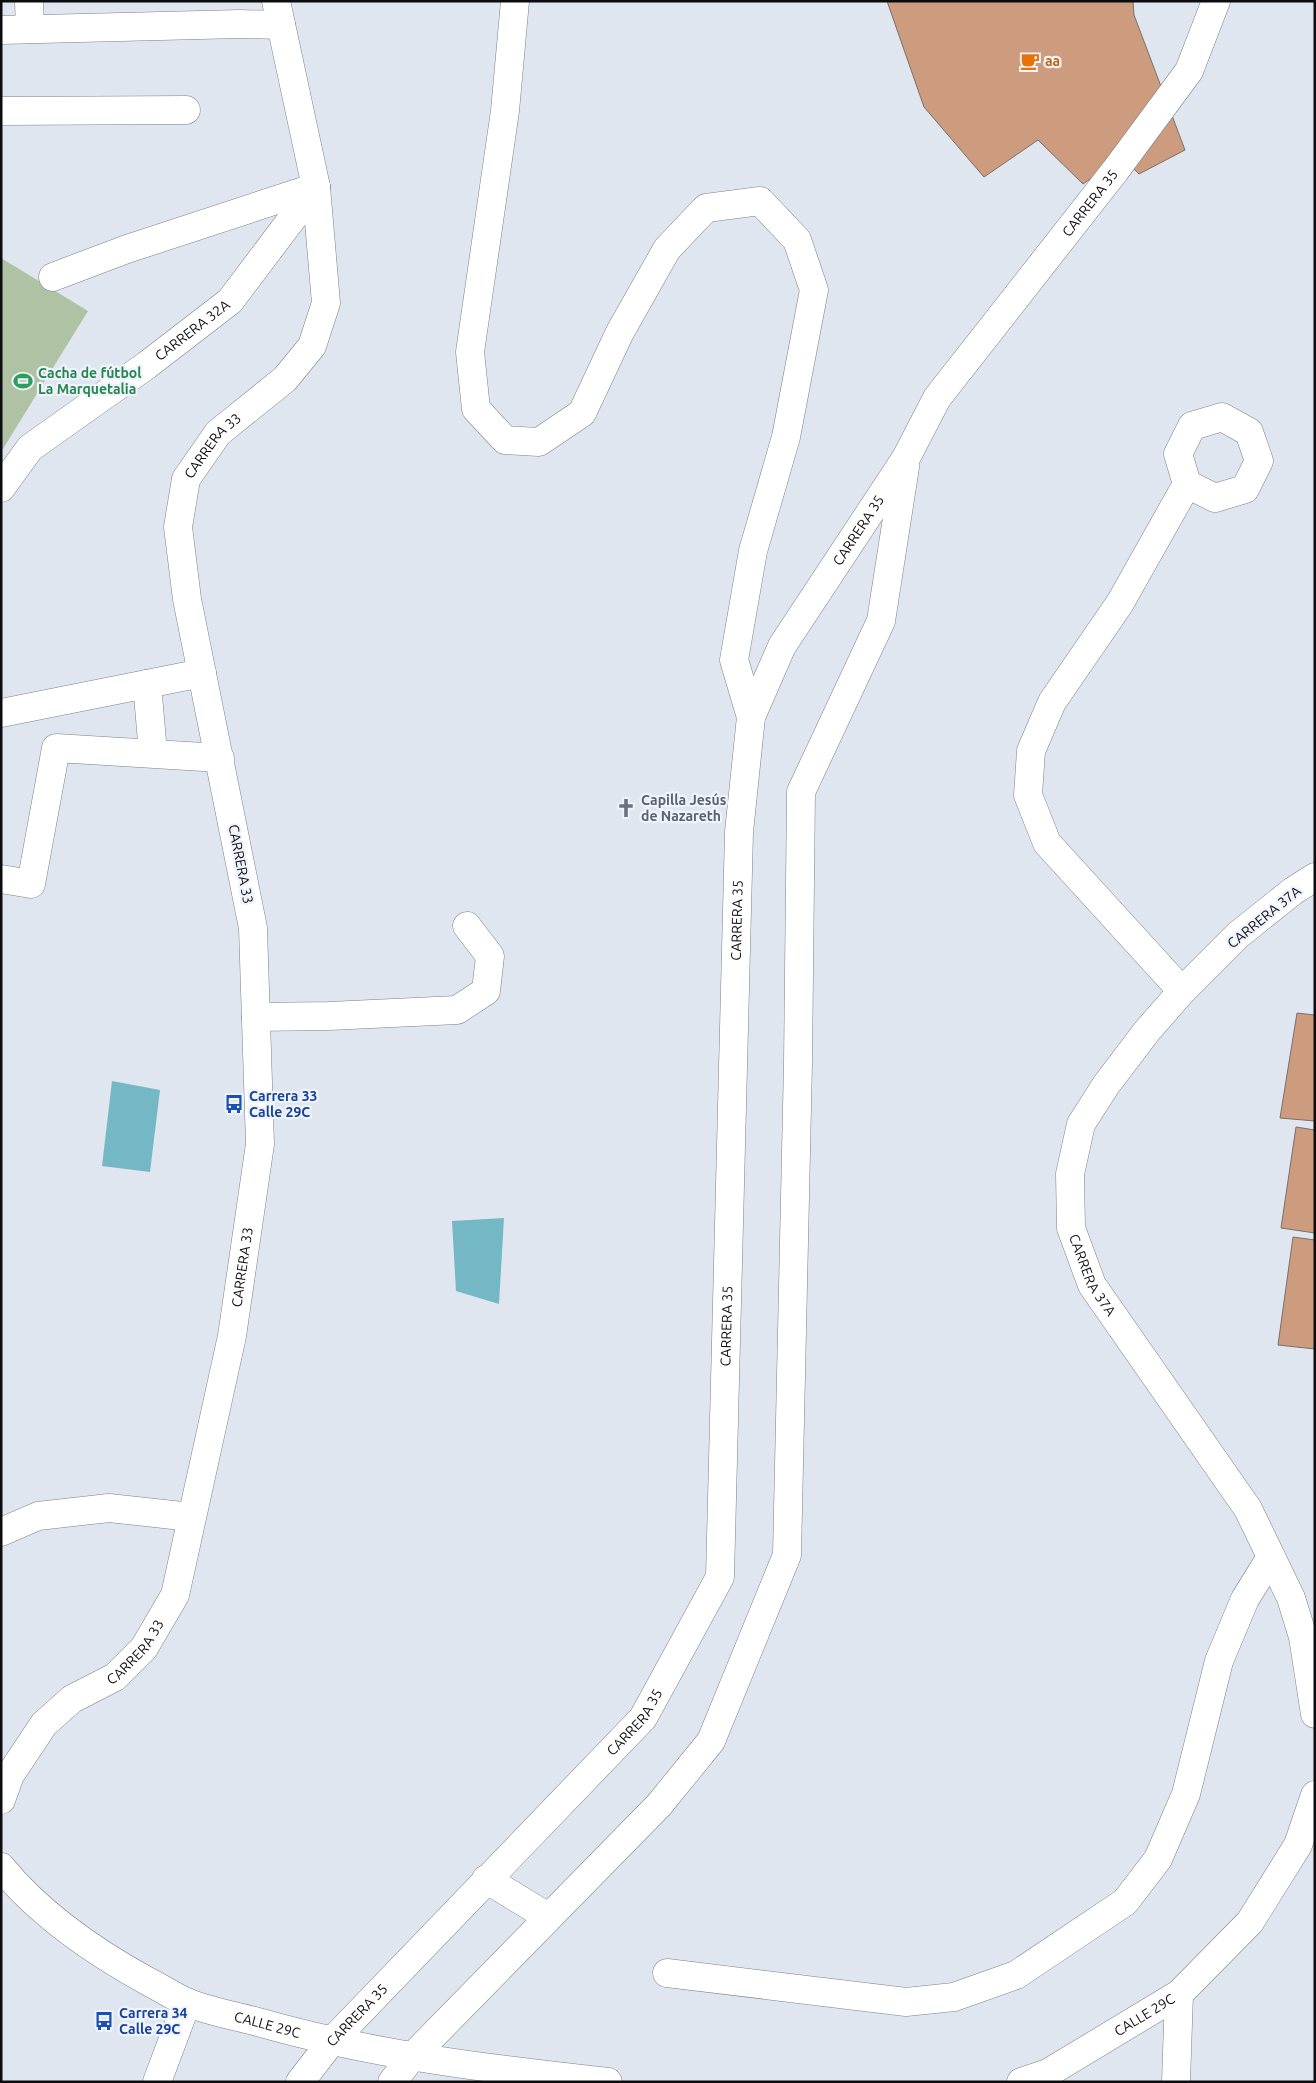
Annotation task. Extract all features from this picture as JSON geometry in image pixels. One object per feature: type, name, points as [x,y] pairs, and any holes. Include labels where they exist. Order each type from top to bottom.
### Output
[{"type":"street","points":[[29,1],[30,29]]},
{"type":"street","points":[[515,1],[505,111],[470,352],[476,409],[505,440],[539,442],[582,413],[620,332],[667,249],[706,208],[760,201],[797,240],[814,290],[786,437],[753,551],[734,660],[751,718]]},
{"type":"street","name":"CARRERA 35","points":[[300,2082],[331,2042],[643,1718],[720,1578],[739,832],[751,718],[782,646],[906,458],[937,398],[1115,171],[1189,71],[1216,1]]},
{"type":"street","points":[[1,30],[240,24],[278,13]]},
{"type":"street","name":"CARRERA 33","points":[[1,1800],[10,1775],[44,1724],[72,1699],[115,1677],[144,1648],[175,1595],[232,1336],[260,1144],[253,928],[187,599],[178,527],[186,479],[218,432],[285,379],[312,346],[326,303],[316,187],[278,13]]},
{"type":"street","points":[[1,111],[186,110]]},
{"type":"street","points":[[53,277],[127,249],[316,187]]},
{"type":"street","name":"CARRERA 32A","points":[[1,488],[30,448],[146,365],[230,301],[316,187]]},
{"type":"street","name":"CARRERA 35","points":[[392,2082],[412,2057],[659,1805],[711,1741],[787,1555],[798,1063],[801,792],[880,621],[906,458]]},
{"type":"street","points":[[1182,991],[1047,843],[1028,795],[1031,751],[1052,702],[1120,603],[1187,484]]},
{"type":"street","points":[[1,713],[202,673]]},
{"type":"street","points":[[147,684],[153,754]]},
{"type":"street","points":[[1,879],[31,884],[56,748],[220,758]]},
{"type":"street","name":"CARRERA 37A","points":[[1315,877],[1293,891],[1238,935],[1182,991],[1147,1031],[1106,1085],[1081,1124],[1070,1174],[1071,1228],[1092,1284],[1248,1509],[1291,1598],[1309,1640],[1315,1714]]},
{"type":"street","points":[[256,1017],[329,1016],[457,1010],[486,991],[490,956],[467,926]]},
{"type":"street","points":[[1,1532],[38,1516],[109,1508],[191,1517]]},
{"type":"street","points":[[667,1974],[906,2002],[954,1996],[1016,1975],[1125,1902],[1158,1860],[1186,1794],[1219,1661],[1245,1599],[1271,1557]]},
{"type":"street","name":"CALLE 29C","points":[[1021,2082],[1048,2073],[1179,1994],[1250,1922],[1298,1845],[1315,1795]]},
{"type":"street","name":"CALLE 29C","points":[[1,1867],[18,1887],[44,1912],[95,1950],[109,1960],[187,2002],[331,2042],[496,2070],[608,2082]]},
{"type":"street","points":[[486,1879],[548,1918]]},
{"type":"street","points":[[1176,2082],[1179,1994]]},
{"type":"street","points":[[157,2082],[187,2002]]},
{"type":"green space","name":"Cacha de fútbol La Marquetalia","points":[[1,258],[88,311],[1,452]]},
{"type":"water","points":[[112,1081],[160,1090],[150,1172],[102,1166]]},
{"type":"water","points":[[504,1218],[499,1304],[456,1291],[452,1221]]},
{"type":"building","name":"aa","points":[[887,1],[1133,1],[1134,15],[1185,150],[1139,174],[1122,157],[1083,184],[1038,140],[984,177],[924,107]]},
{"type":"building","points":[[1297,1013],[1315,1015],[1315,1121],[1280,1118]]},
{"type":"building","points":[[1296,1127],[1315,1130],[1315,1233],[1281,1228]]},
{"type":"building","points":[[1293,1237],[1315,1240],[1315,1349],[1278,1345]]},
{"type":"place","name":"aa","points":[[1030,61]]},
{"type":"place","name":"Cacha de fútbol La Marquetalia","points":[[23,381]]},
{"type":"place","name":"Capilla Jesús de Nazareth","points":[[626,808]]},
{"type":"place","name":"Carrera 33 Calle 29C","points":[[234,1104]]},
{"type":"place","name":"Carrera 34 Calle 29C","points":[[104,2021]]}]
